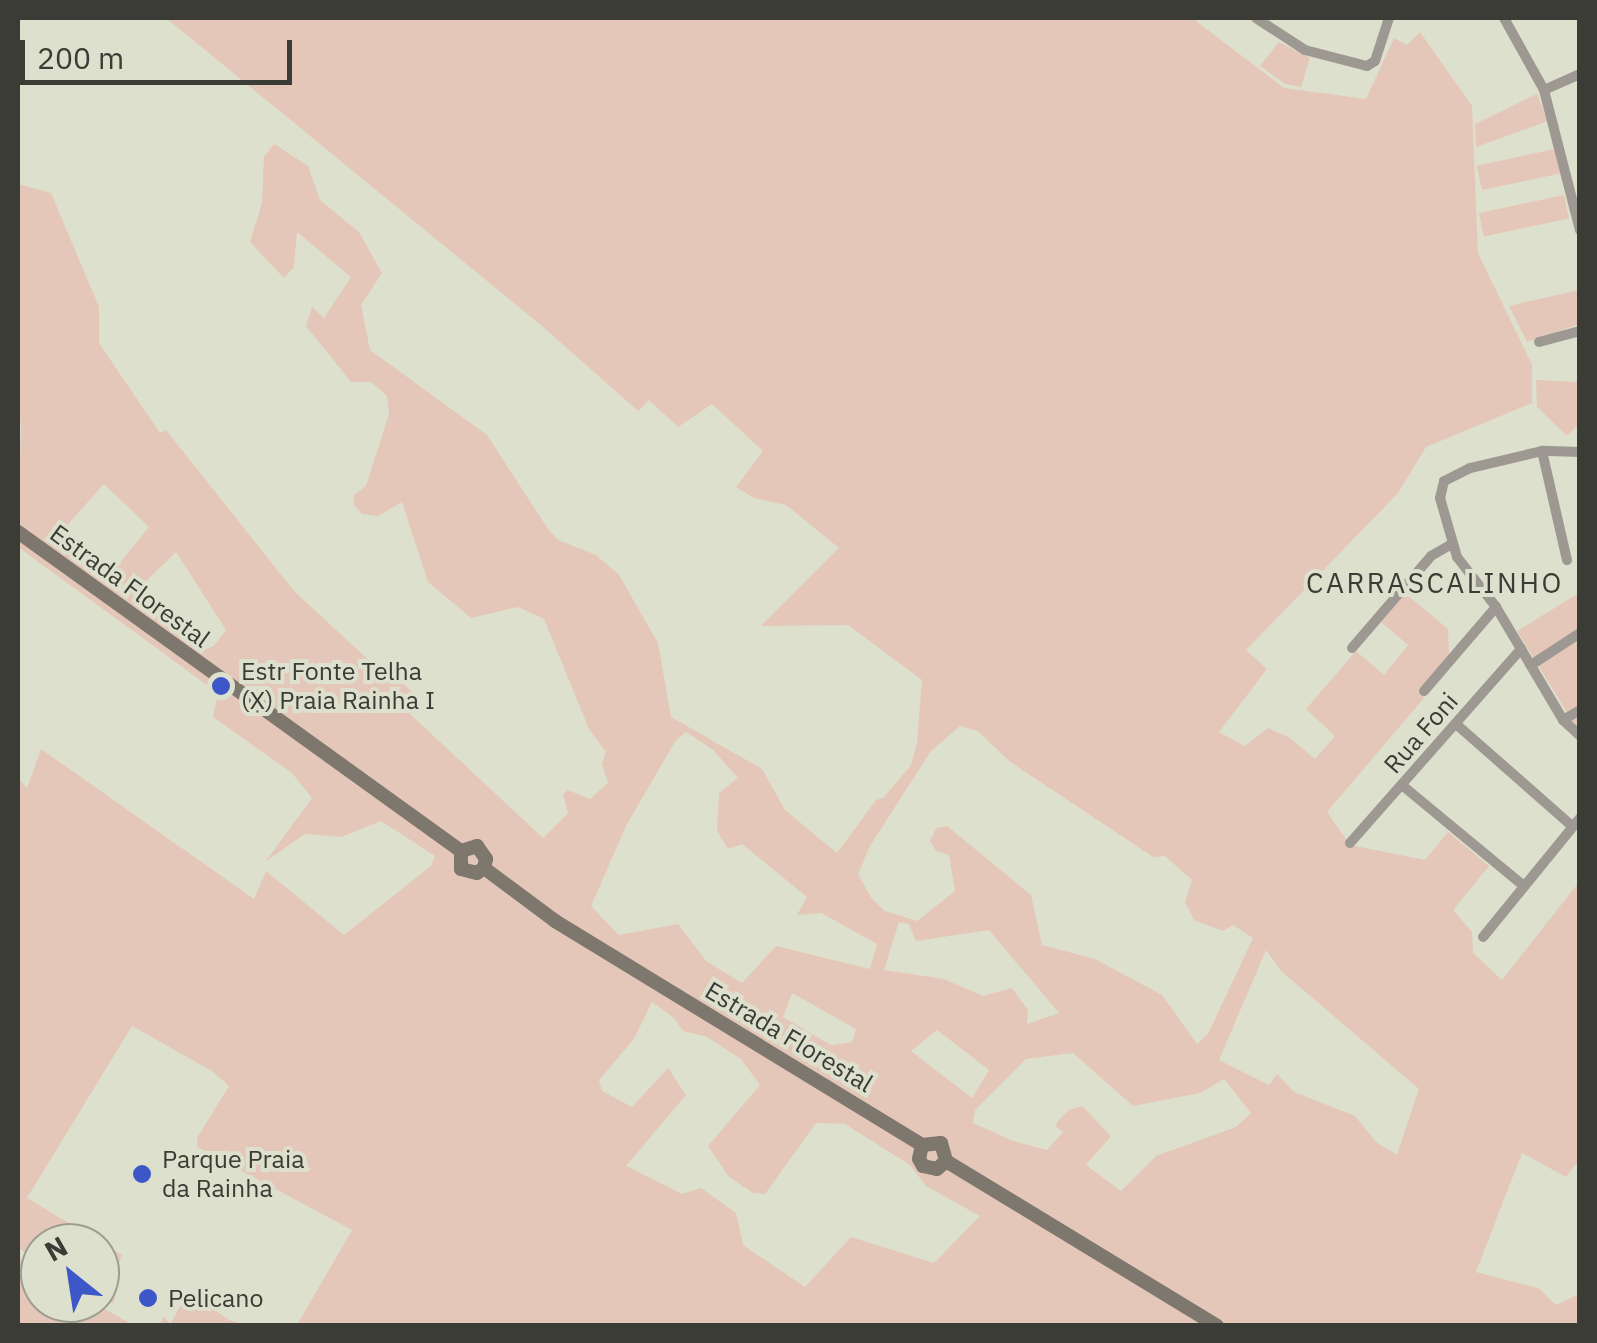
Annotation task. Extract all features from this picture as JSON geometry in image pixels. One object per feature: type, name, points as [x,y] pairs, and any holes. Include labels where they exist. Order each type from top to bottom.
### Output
[{"type":"main road","name":"Estrada Florestal","points":[[18,532],[460,851],[461,868],[477,873],[484,868],[556,921],[922,1145],[941,1144],[946,1160],[1217,1326]]},
{"type":"street","points":[[1256,18],[1304,50],[1367,66],[1375,61],[1388,18]]},
{"type":"street","points":[[1504,18],[1544,90],[1580,230]]},
{"type":"street","points":[[1544,90],[1580,74]]},
{"type":"street","points":[[1539,342],[1580,331]]},
{"type":"street","points":[[1580,452],[1542,451],[1470,468],[1444,481],[1440,498],[1450,545],[1496,608],[1563,720],[1580,736]]},
{"type":"street","points":[[1542,451],[1567,560]]},
{"type":"street","points":[[1352,648],[1431,556],[1450,545]]},
{"type":"street","points":[[1424,691],[1496,608]]},
{"type":"street","points":[[1531,665],[1580,632]]},
{"type":"street","name":"Rua Foni","points":[[1350,843],[1521,649]]},
{"type":"street","points":[[1563,720],[1580,710]]},
{"type":"street","points":[[1456,724],[1576,822],[1483,937]]},
{"type":"street","points":[[1402,786],[1524,886]]},
{"type":"shaded area","points":[[166,18],[1192,18],[1284,88],[1366,99],[1394,38],[1407,45],[1420,32],[1472,106],[1478,253],[1532,365],[1532,403],[1426,447],[1398,493],[1246,650],[1267,669],[1219,732],[1245,746],[1268,728],[1290,738],[1315,759],[1335,736],[1306,709],[1356,651],[1384,675],[1408,645],[1381,622],[1405,593],[1448,629],[1449,656],[1419,689],[1424,698],[1327,812],[1350,845],[1425,860],[1448,832],[1489,866],[1453,910],[1472,932],[1473,953],[1502,980],[1579,882],[1579,1160],[1566,1177],[1522,1153],[1476,1272],[1538,1288],[1556,1305],[1579,1294],[1579,1325],[297,1325],[352,1230],[197,1147],[197,1138],[229,1086],[212,1071],[132,1026],[27,1198],[69,1223],[20,1223],[18,1248],[18,778],[27,788],[41,749],[254,899],[266,871],[344,935],[431,866],[435,856],[381,821],[341,837],[305,834],[266,861],[312,798],[292,773],[213,717],[218,693],[18,547],[18,184],[51,193],[99,307],[99,343],[160,433],[166,430],[294,591],[388,678],[402,681],[416,698],[410,714],[543,838],[568,813],[563,794],[568,790],[590,799],[608,783],[602,764],[606,752],[589,729],[544,619],[518,607],[471,618],[428,582],[402,502],[378,516],[362,514],[354,505],[354,495],[366,486],[389,414],[387,396],[371,382],[351,382],[306,326],[312,307],[324,318],[351,277],[297,232],[294,267],[284,278],[250,242],[262,203],[264,157],[274,144],[308,166],[320,200],[359,232],[382,273],[361,305],[370,350],[487,435],[558,540],[596,555],[619,575],[658,643],[671,717],[762,769],[785,810],[837,853],[876,800],[883,798],[911,765],[922,680],[848,625],[761,626],[839,548],[786,505],[754,498],[736,487],[763,451],[712,404],[678,427],[649,400],[638,411],[542,326]],"holes":[[[104,484],[149,527],[105,581],[86,568],[84,558],[55,539]],[[176,552],[226,630],[214,646],[202,650],[134,593]],[[960,726],[978,731],[1009,761],[1153,857],[1165,856],[1192,880],[1185,902],[1194,920],[1223,931],[1233,925],[1253,938],[1208,1034],[1197,1044],[1162,995],[1095,959],[1042,945],[1031,895],[947,826],[936,828],[930,841],[936,851],[949,855],[955,891],[917,921],[885,911],[872,899],[858,874],[870,846],[931,751]],[[686,732],[712,749],[738,778],[719,793],[717,831],[728,849],[742,844],[807,897],[797,915],[821,913],[877,944],[870,969],[776,946],[742,983],[706,961],[678,924],[619,935],[591,906],[626,826],[676,740]],[[899,922],[909,924],[916,941],[989,930],[1059,1013],[1027,1024],[1028,1010],[1012,988],[983,996],[944,979],[884,970]],[[1266,950],[1281,971],[1419,1089],[1397,1155],[1376,1142],[1355,1116],[1294,1092],[1277,1074],[1269,1085],[1219,1060]],[[792,993],[856,1029],[852,1042],[831,1045],[783,1017]],[[652,1002],[674,1018],[683,1031],[707,1037],[741,1059],[760,1085],[708,1146],[729,1177],[753,1193],[765,1194],[816,1123],[845,1124],[910,1165],[926,1186],[980,1216],[934,1263],[851,1237],[805,1287],[743,1245],[736,1213],[701,1188],[682,1194],[626,1166],[686,1095],[668,1068],[632,1107],[602,1091],[599,1080],[634,1039]],[[937,1030],[989,1070],[972,1098],[911,1051]],[[1073,1053],[1133,1106],[1200,1093],[1224,1079],[1251,1113],[1236,1127],[1156,1156],[1121,1191],[1086,1165],[1111,1136],[1082,1106],[1069,1110],[1059,1120],[1055,1126],[1063,1132],[1047,1150],[1013,1141],[973,1123],[975,1110],[1026,1059]]]},
{"type":"shaded area","points":[[1279,42],[1310,58],[1301,87],[1285,84],[1260,66]]},
{"type":"shaded area","points":[[1537,94],[1548,121],[1476,147],[1475,124]]},
{"type":"shaded area","points":[[1555,149],[1560,173],[1482,190],[1477,166]]},
{"type":"shaded area","points":[[1564,195],[1569,218],[1484,237],[1479,213]]},
{"type":"shaded area","points":[[1579,290],[1579,324],[1527,342],[1509,306]]},
{"type":"shaded area","points":[[1536,380],[1579,382],[1579,424],[1567,436],[1537,407]]},
{"type":"shaded area","points":[[1579,593],[1579,732],[1517,631]]},
{"type":"shaded area","points":[[18,1258],[20,1323],[120,1323],[120,1318],[133,1325],[18,1325]]},
{"type":"shaded area","points":[[188,1293],[230,1320],[246,1325],[159,1325],[164,1316],[170,1324]]},
{"type":"place","name":"Estr Fonte Telha (X) Praia Rainha I","points":[[221,686]]},
{"type":"place","name":"Parque Praia da Rainha","points":[[142,1174]]},
{"type":"place","name":"Pelicano","points":[[148,1298]]},
{"type":"district","name":"CARRASCALINHO","points":[[1435,583]]}]
